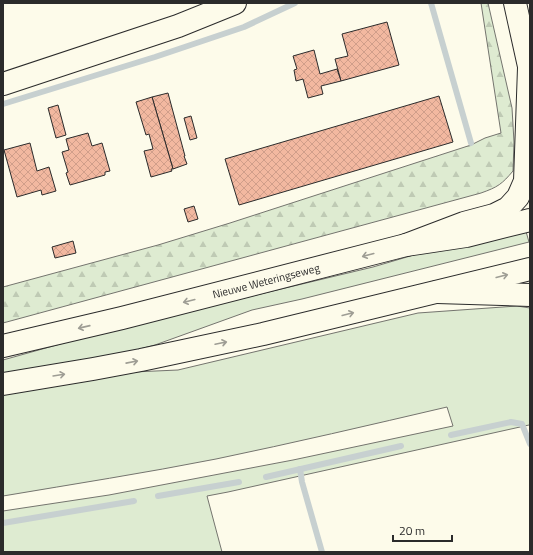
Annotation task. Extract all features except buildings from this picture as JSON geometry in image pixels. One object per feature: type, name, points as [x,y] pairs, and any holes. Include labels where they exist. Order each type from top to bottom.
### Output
[{"type":"main road","points":[[3,84],[178,26],[235,3]]},
{"type":"main road","points":[[406,245],[464,223],[494,215],[508,208],[518,197],[525,181],[530,69],[515,3]]},
{"type":"main road","name":"Nieuwe Weteringseweg","points":[[3,346],[122,318],[406,245],[466,236],[530,220]]},
{"type":"main road","points":[[3,384],[141,360],[263,334],[530,269]]},
{"type":"main road","points":[[436,292],[530,295]]},
{"type":"green space","points":[[481,3],[488,3],[512,108],[514,142],[513,171],[499,185],[481,193],[3,323],[3,287],[158,245],[230,223],[471,145],[485,138],[501,133]]},
{"type":"green space","points":[[525,228],[529,242],[302,299],[252,310],[155,345],[90,362],[3,376],[3,360],[110,330],[373,267],[417,254]]},
{"type":"green space","points":[[517,306],[530,308],[530,425],[207,496],[222,552],[3,552],[3,511],[109,495],[293,460],[453,426],[447,407],[216,459],[3,496],[3,388],[88,374],[178,370],[418,313]]},
{"type":"waterway","points":[[3,104],[155,57],[244,27],[295,3]]},
{"type":"waterway","points":[[431,3],[471,143]]},
{"type":"waterway","points":[[451,435],[511,422],[522,424],[530,444]]},
{"type":"waterway","points":[[266,477],[401,446]]},
{"type":"waterway","points":[[300,469],[302,482],[322,552]]},
{"type":"waterway","points":[[158,496],[239,482]]},
{"type":"waterway","points":[[3,523],[134,501]]}]
